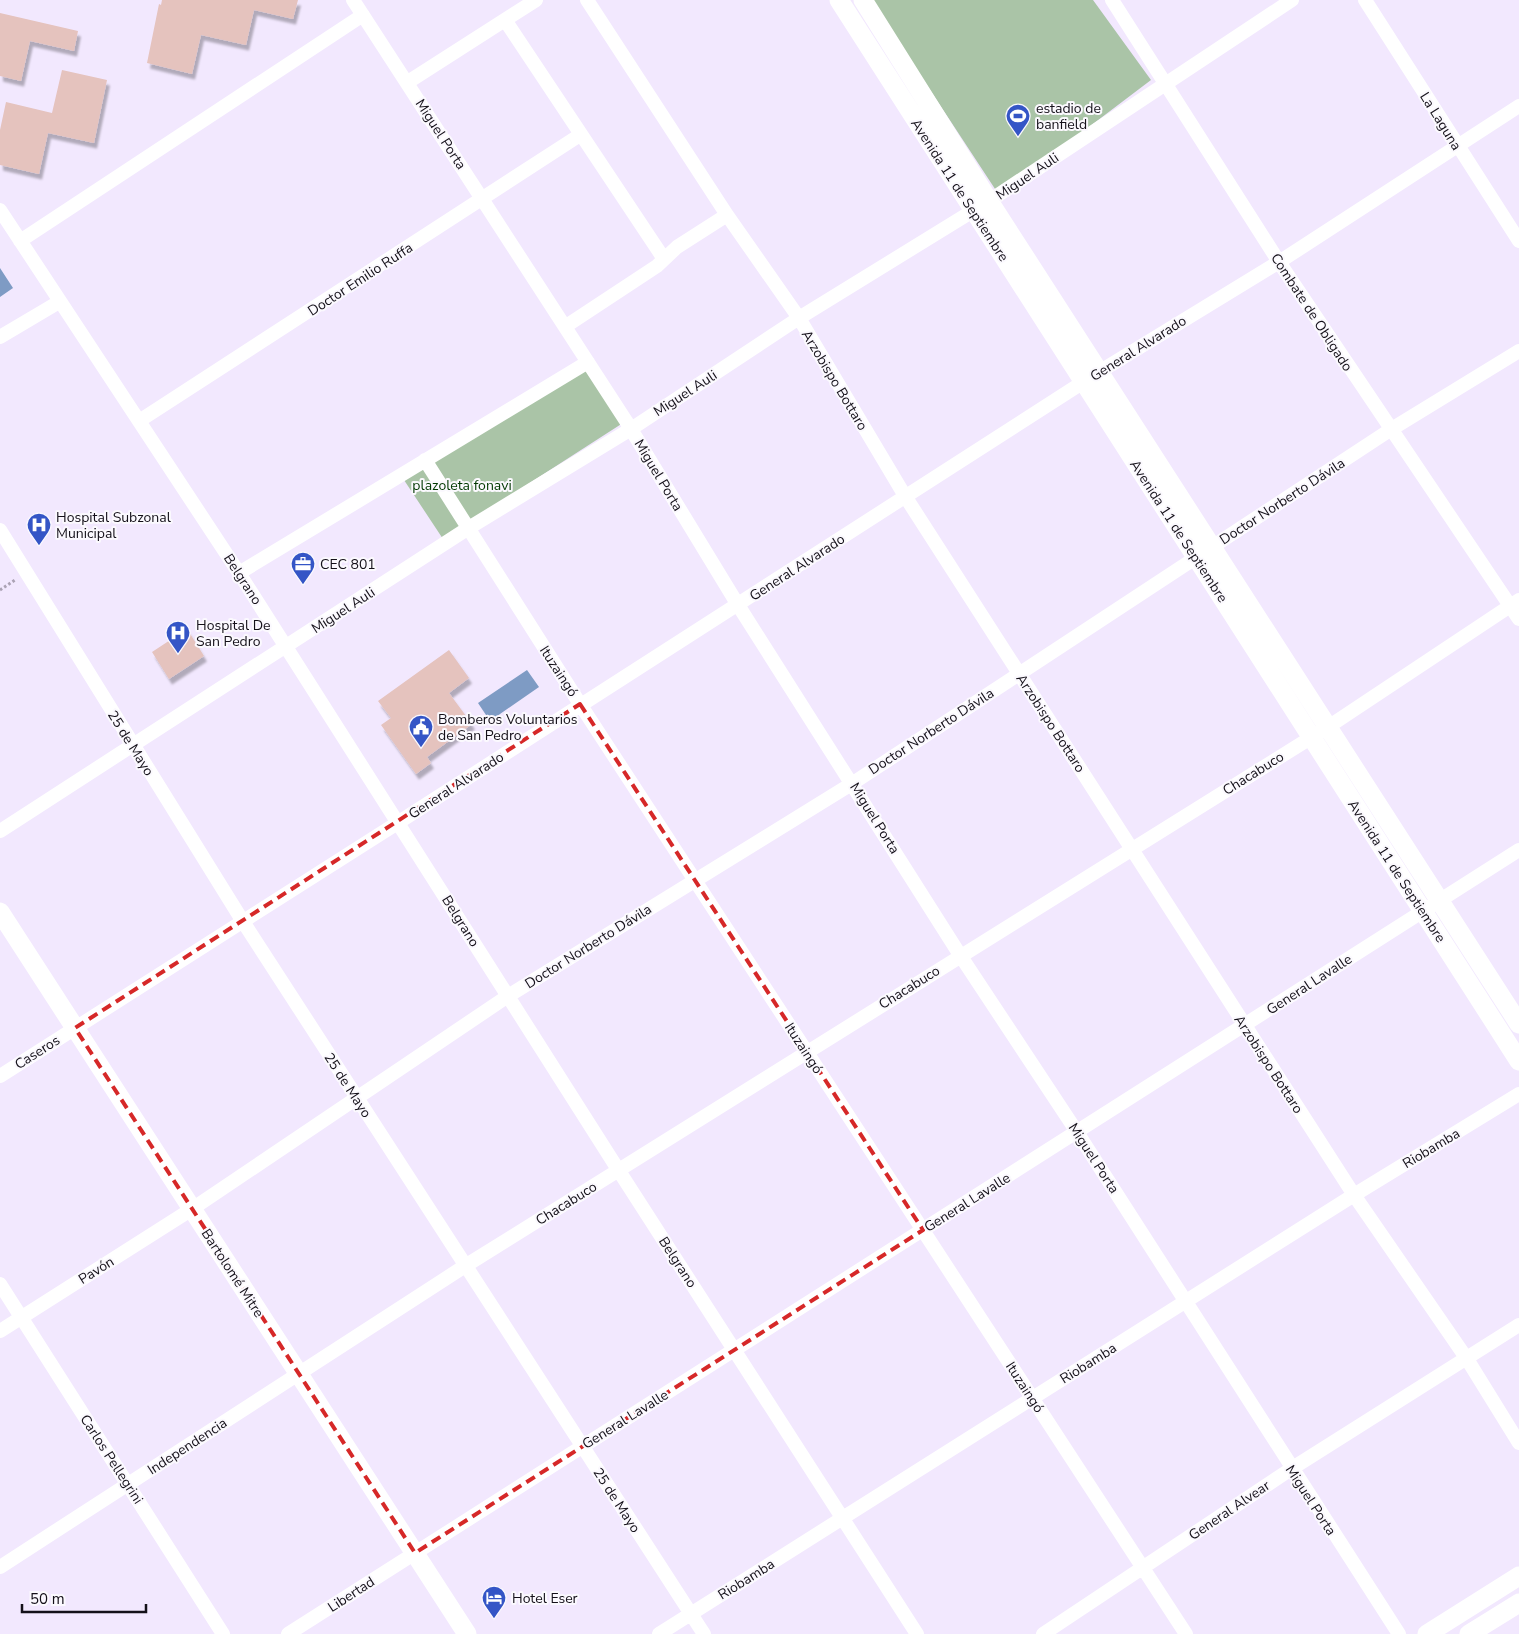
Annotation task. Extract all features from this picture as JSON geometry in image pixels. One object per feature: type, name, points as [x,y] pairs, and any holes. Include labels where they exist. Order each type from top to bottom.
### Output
[{"type":"main road","name":"Avenida 11 de Septiembre","points":[[838,0],[1099,372],[1519,1024]]},
{"type":"main road","name":"Avenida 11 de Septiembre","points":[[863,0],[1083,382],[1519,1061]]},
{"type":"main road","name":"Bartolomé Mitre","points":[[0,912],[467,1634]]},
{"type":"main road","points":[[1427,1634],[1519,1576]]},
{"type":"main road","points":[[1469,1634],[1519,1603]]},
{"type":"street","name":"Miguel Porta","points":[[353,0],[631,428],[738,605],[853,783],[960,955],[1077,1132],[1291,1469],[1399,1634]]},
{"type":"street","points":[[408,82],[536,0]]},
{"type":"street","name":"Arzobispo Bottaro","points":[[587,0],[727,215],[799,318],[905,496],[1354,1195],[1467,1359],[1519,1443]]},
{"type":"street","name":"Combate de Obligado","points":[[1112,0],[1279,262],[1390,430],[1515,603],[1519,619]]},
{"type":"street","name":"Miguel Auli","points":[[0,831],[467,529],[631,428],[799,318],[982,206],[1292,0]]},
{"type":"street","name":"La Laguna","points":[[1364,0],[1456,146],[1519,241]]},
{"type":"street","points":[[20,242],[362,15]]},
{"type":"street","points":[[505,20],[664,259]]},
{"type":"street","name":"General Alvarado","points":[[74,1028],[738,605],[1083,382],[1279,262],[1519,106]]},
{"type":"street","name":"Doctor Emilio Ruffa","points":[[139,421],[580,135]]},
{"type":"street","name":"Belgrano","points":[[0,210],[287,647],[618,1171],[735,1349],[917,1634]]},
{"type":"street","points":[[566,326],[664,259],[677,247],[727,215]]},
{"type":"street","points":[[0,337],[60,302]]},
{"type":"street","name":"Doctor Norberto Dávila","points":[[192,1209],[508,996],[694,879],[853,783],[1390,430],[1519,351]]},
{"type":"street","points":[[239,573],[588,362]]},
{"type":"street","name":"Ituzaingó","points":[[425,460],[467,529],[580,704],[1186,1634]]},
{"type":"street","name":"25 de Mayo","points":[[0,530],[242,920],[704,1634]]},
{"type":"street","name":"Chacabuco","points":[[299,1374],[465,1266],[806,1051],[1328,727],[1515,603]]},
{"type":"street","name":"General Lavalle","points":[[414,1553],[1519,850]]},
{"type":"street","name":"Caseros","points":[[0,1076],[74,1028]]},
{"type":"street","name":"Riobamba","points":[[659,1634],[1354,1195],[1519,1094]]},
{"type":"street","name":"Pavón","points":[[0,1331],[192,1209]]},
{"type":"street","name":"Carlos Pellegrini","points":[[0,1284],[223,1634]]},
{"type":"street","name":"General Alvear","points":[[1043,1634],[1291,1469],[1519,1326]]},
{"type":"street","name":"Independencia","points":[[0,1567],[299,1374]]},
{"type":"street","name":"Libertad","points":[[288,1634],[414,1553]]},
{"type":"highlighted area","points":[[580,704],[923,1230],[415,1553],[75,1028]]},
{"type":"green space","name":"estadio de banfield","points":[[871,0],[1093,0],[1151,80],[999,195]]},
{"type":"green space","name":"plazoleta fonavi","points":[[585,367],[626,421],[443,539],[404,480]]},
{"type":"water","points":[[0,268],[13,288],[0,297]]},
{"type":"water","points":[[527,670],[539,687],[490,721],[478,703]]},
{"type":"building","points":[[162,0],[298,0],[293,19],[254,10],[246,45],[201,35],[192,74],[147,63],[159,4],[161,5]]},
{"type":"building","points":[[0,13],[78,31],[74,51],[30,41],[21,81],[0,76]]},
{"type":"building","points":[[62,70],[107,80],[94,143],[48,133],[39,174],[0,165],[0,130],[6,102],[52,113]]},
{"type":"building","name":"Hospital De San Pedro","points":[[187,629],[204,656],[169,679],[152,652]]},
{"type":"building","points":[[449,650],[469,678],[449,693],[472,724],[427,757],[431,763],[416,774],[381,725],[391,718],[378,701]]},
{"type":"place","name":"estadio de banfield","points":[[1018,137]]},
{"type":"place","name":"Hospital Subzonal Municipal","points":[[39,546]]},
{"type":"place","name":"CEC 801","points":[[303,585]]},
{"type":"place","name":"Hospital De San Pedro","points":[[178,654]]},
{"type":"place","name":"Bomberos Voluntarios de San Pedro","points":[[421,748]]},
{"type":"place","name":"Hotel Eser","points":[[494,1619]]}]
